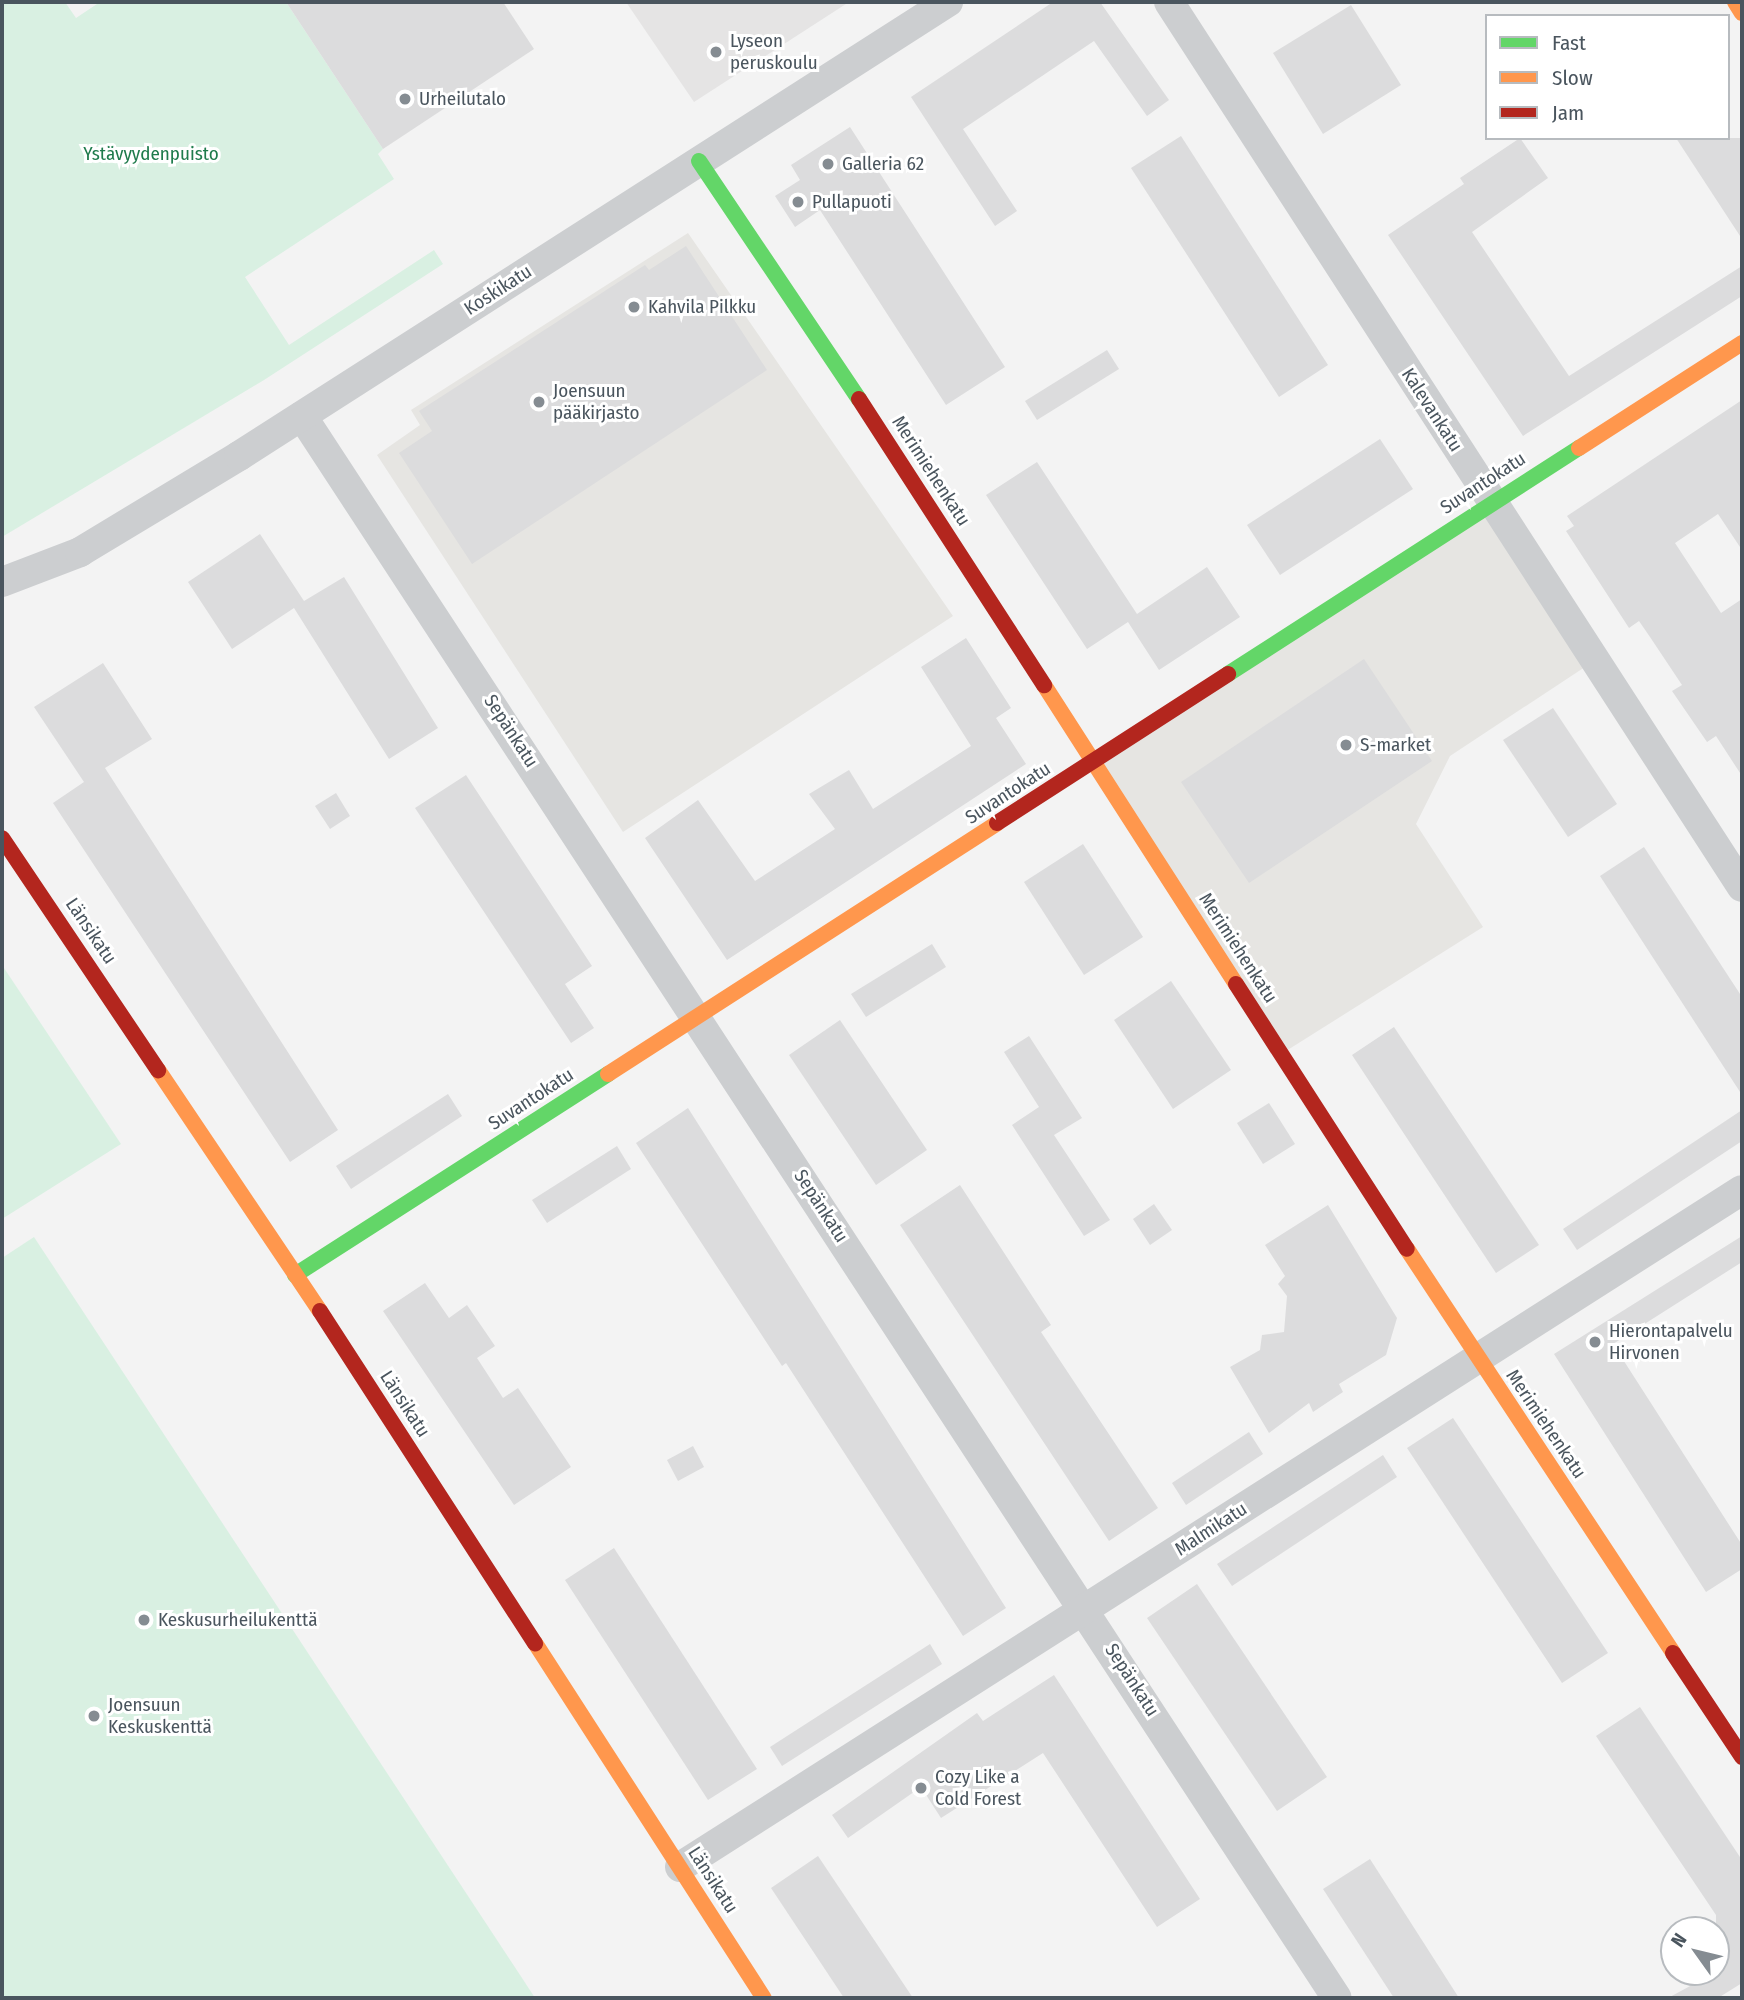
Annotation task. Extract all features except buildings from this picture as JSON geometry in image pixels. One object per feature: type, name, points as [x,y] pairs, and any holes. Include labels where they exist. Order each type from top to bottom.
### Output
[{"type":"street","name":"Koskikatu","points":[[2,597],[302,416],[948,2]]},
{"type":"street","name":"Kalevankatu","points":[[1169,2],[1742,887]]},
{"type":"street","points":[[1735,2],[1742,13]]},
{"type":"street","name":"Merimiehenkatu","points":[[699,161],[1094,762],[1478,1359],[1742,1758]]},
{"type":"street","name":"Suvantokatu","points":[[295,1275],[1742,343]]},
{"type":"street","name":"Sepänkatu","points":[[302,416],[1086,1609],[1337,1998]]},
{"type":"street","name":"Koskikatu","points":[[2,582],[43,570]]},
{"type":"street","name":"Länsikatu","points":[[2,838],[295,1275],[764,1998]]},
{"type":"street","name":"Malmikatu","points":[[680,1867],[1742,1190]]},
{"type":"shaded area","name":"Lyseon peruskoulu","points":[[626,2],[849,2],[694,102]]},
{"type":"shaded area","points":[[688,233],[953,616],[623,832],[377,455],[420,425],[411,410]]},
{"type":"shaded area","points":[[1493,511],[1591,663],[1450,756],[1416,824],[1483,927],[1286,1051],[1098,764]]},
{"type":"green space","name":"Ystävyydenpuisto","points":[[2,2],[65,2],[76,18],[100,2],[286,2],[383,149],[378,154],[394,179],[245,277],[289,345],[434,250],[443,264],[264,380],[2,537]]},
{"type":"green space","points":[[2,965],[121,1144],[2,1219]]},
{"type":"green space","name":"Keskusurheilukenttä","points":[[34,1237],[535,1998],[2,1998],[2,1258]]},
{"type":"traffic: fast","points":[[699,161],[859,399]]},
{"type":"traffic: fast","points":[[1228,674],[1579,448]]},
{"type":"traffic: fast","points":[[295,1275],[608,1074]]},
{"type":"traffic: slow","points":[[1735,2],[1742,13]]},
{"type":"traffic: slow","points":[[1579,448],[1742,343]]},
{"type":"traffic: slow","points":[[1044,685],[1236,984]]},
{"type":"traffic: slow","points":[[608,1074],[997,823]]},
{"type":"traffic: slow","points":[[158,1070],[320,1311]]},
{"type":"traffic: slow","points":[[1407,1249],[1673,1653]]},
{"type":"traffic: slow","points":[[535,1643],[764,1998]]},
{"type":"traffic: jam","points":[[859,399],[1044,685]]},
{"type":"traffic: jam","points":[[997,823],[1228,674]]},
{"type":"traffic: jam","points":[[2,838],[158,1070]]},
{"type":"traffic: jam","points":[[1236,984],[1407,1249]]},
{"type":"traffic: jam","points":[[320,1311],[535,1643]]},
{"type":"traffic: jam","points":[[1673,1653],[1742,1757]]},
{"type":"place","name":"Lyseon peruskoulu","points":[[716,52]]},
{"type":"place","name":"Urheilutalo","points":[[405,99]]},
{"type":"place","name":"Galleria 62","points":[[828,164]]},
{"type":"place","name":"Pullapuoti","points":[[798,202]]},
{"type":"place","name":"Kahvila Pilkku","points":[[634,307]]},
{"type":"place","name":"Joensuun pääkirjasto","points":[[539,402]]},
{"type":"place","name":"S-market","points":[[1346,745]]},
{"type":"place","name":"Hierontapalvelu Hirvonen","points":[[1595,1342]]},
{"type":"place","name":"Keskusurheilukenttä","points":[[144,1620]]},
{"type":"place","name":"Joensuun Keskuskenttä","points":[[94,1716]]},
{"type":"place","name":"Cozy Like a Cold Forest","points":[[921,1788]]}]
